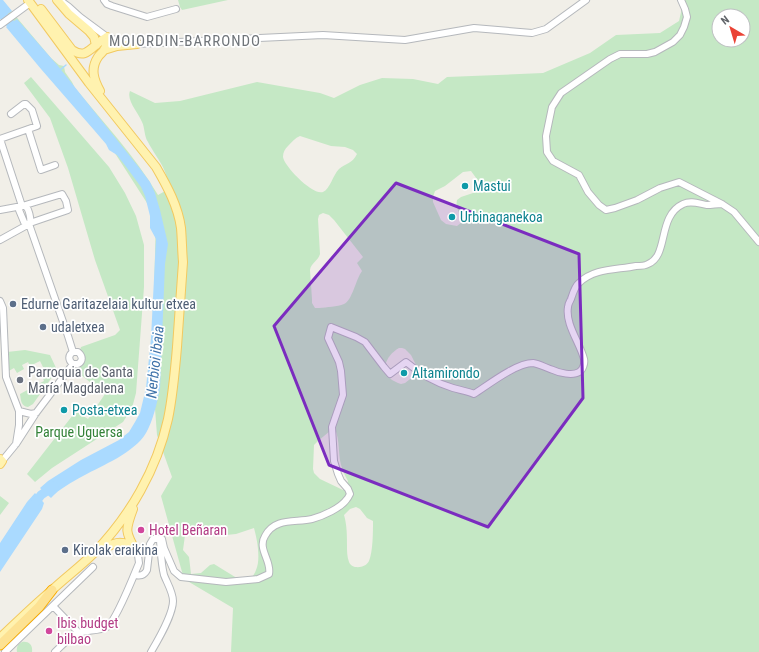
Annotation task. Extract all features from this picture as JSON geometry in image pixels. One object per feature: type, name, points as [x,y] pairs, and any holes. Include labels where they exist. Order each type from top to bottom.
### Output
[{"type":"highway","points":[[0,646],[39,607],[52,590]]},
{"type":"main road","points":[[61,0],[69,14],[94,37],[96,45]]},
{"type":"main road","points":[[31,1],[72,50],[78,53],[84,54],[107,37]]},
{"type":"main road","points":[[0,638],[93,553],[117,526],[138,495],[147,478],[167,425],[172,396],[183,262],[181,226],[168,188],[156,167],[89,83],[31,1]]},
{"type":"main road","points":[[104,50],[107,37]]},
{"type":"main road","points":[[125,129],[95,83],[93,74],[95,62],[104,50],[117,46],[137,44]]},
{"type":"main road","points":[[136,551],[128,534],[127,526],[138,495]]},
{"type":"main road","points":[[93,553],[118,543],[127,544],[136,551]]},
{"type":"street","points":[[61,0],[85,21],[107,37],[137,44],[323,35],[405,40],[474,28],[532,33],[546,29],[586,0]]},
{"type":"street","points":[[104,0],[107,4],[143,17],[176,9]]},
{"type":"street","points":[[681,0],[687,18],[680,34],[673,42],[655,52],[647,54],[620,54],[610,59],[561,93],[552,107],[546,136],[547,152],[553,161],[579,176],[588,192],[599,206],[606,210],[637,200],[660,188],[680,182],[734,212],[759,242]]},
{"type":"street","points":[[0,25],[31,1]]},
{"type":"street","points":[[11,114],[26,104],[32,110],[37,126],[0,139],[22,206]]},
{"type":"street","points":[[28,129],[41,170],[55,165]]},
{"type":"street","points":[[0,210],[22,206],[62,194],[66,201],[68,210],[30,223],[0,240]]},
{"type":"street","points":[[134,575],[141,576],[147,570],[150,544],[153,539],[157,538],[162,539],[164,548],[174,571],[181,577],[226,582],[258,579],[269,574],[270,569],[262,546],[264,536],[270,529],[287,521],[312,519],[330,512],[347,500],[350,494],[348,489],[341,481],[334,461],[332,427],[343,395],[339,362],[328,338],[331,328],[365,342],[390,374],[406,362],[414,370],[430,378],[452,388],[474,394],[524,364],[533,363],[545,366],[552,370],[571,374],[579,373],[583,368],[584,360],[568,319],[568,308],[578,283],[589,275],[600,272],[649,264],[656,258],[660,250],[670,215],[685,203],[708,205],[722,204]]},
{"type":"street","points":[[22,206],[26,206],[27,208],[31,220],[30,223],[73,352]]},
{"type":"street","points":[[0,301],[3,308],[2,339],[6,378],[19,411],[20,419],[16,444]]},
{"type":"street","points":[[1,462],[16,444],[36,413],[72,364],[79,363],[82,358],[80,353],[73,352]]},
{"type":"street","points":[[72,364],[69,357],[73,352]]},
{"type":"street","points":[[19,411],[30,414],[36,413]]},
{"type":"street","points":[[20,419],[25,424],[29,423]]},
{"type":"street","points":[[150,652],[162,633],[172,608],[173,600],[161,560],[159,539]]},
{"type":"street","points":[[55,652],[74,635],[82,632],[97,630],[111,624],[139,563],[136,551]]},
{"type":"street","points":[[5,652],[93,567]]},
{"type":"street","points":[[53,606],[79,633]]},
{"type":"highlighted area","points":[[396,183],[579,254],[583,398],[488,527],[329,465],[274,326]]},
{"type":"green space","points":[[0,0],[2,0],[51,58],[59,65],[64,66],[65,72],[75,88],[129,153],[158,195],[167,190],[166,176],[162,164],[147,140],[142,122],[133,107],[129,95],[130,91],[155,103],[180,101],[257,82],[320,93],[334,98],[360,85],[382,78],[413,79],[438,84],[447,77],[543,73],[590,53],[616,35],[660,33],[679,21],[682,8],[681,0],[759,0],[759,652],[231,652],[233,608],[184,579],[161,496],[172,477],[157,435],[152,369],[156,217],[102,133],[0,10]],"holes":[[[300,136],[331,146],[345,147],[353,150],[357,154],[351,162],[339,169],[330,185],[323,192],[318,192],[306,185],[288,167],[283,157],[284,151],[287,147]],[[471,171],[482,186],[473,193],[457,200],[457,206],[462,222],[457,226],[446,224],[441,220],[433,202],[433,197],[435,191],[445,186],[463,172]],[[323,213],[329,215],[363,257],[357,263],[362,271],[347,302],[338,306],[315,308],[312,303],[310,270],[320,254],[319,215]],[[399,348],[405,349],[411,355],[417,367],[417,372],[414,376],[405,383],[401,384],[392,380],[387,375],[385,366],[388,358]],[[335,429],[338,438],[341,465],[348,481],[343,490],[320,479],[314,473],[313,469],[314,445],[330,431]],[[356,507],[360,509],[367,518],[373,521],[370,557],[369,561],[362,567],[351,565],[347,554],[344,515],[350,509]],[[186,528],[216,536],[236,534],[254,528],[258,555],[256,571],[251,578],[240,580],[214,564],[210,565],[201,573],[191,574],[189,557],[183,550]]]},
{"type":"green space","points":[[178,0],[228,0],[182,10]]},
{"type":"green space","name":"Parque Uguersa","points":[[31,77],[109,167],[125,193],[136,216],[144,245],[144,287],[136,393],[132,408],[123,422],[52,468],[35,482],[27,474],[76,411],[88,419],[105,394],[76,371],[75,368],[82,366],[85,359],[80,350],[81,347],[115,335],[120,330],[95,260],[68,168],[50,118],[24,83]]},
{"type":"green space","points":[[25,350],[50,355],[57,370],[33,404],[28,407],[21,401],[20,394],[44,381],[41,373],[45,371],[40,361],[30,366],[28,362],[22,365],[24,369],[17,373],[14,368],[7,372],[7,352]]},
{"type":"green space","points":[[0,496],[9,503],[0,515]]},
{"type":"green space","points":[[22,642],[27,642],[30,644],[32,647],[32,652],[17,652],[19,644]]},
{"type":"water","points":[[0,0],[3,0],[12,11],[0,19]]},
{"type":"water","points":[[17,19],[58,66],[150,182],[160,210],[168,244],[165,264],[160,389],[151,423],[146,433],[134,447],[109,463],[70,483],[51,498],[40,488],[48,481],[81,460],[119,440],[129,432],[140,413],[146,388],[151,338],[156,239],[150,228],[150,216],[141,187],[117,155],[109,150],[106,144],[6,27]]},
{"type":"water","points":[[35,493],[44,503],[42,509],[0,572],[0,543],[27,502]]},
{"type":"waterway","name":"Nerbioi ibaia","points":[[0,12],[18,32]]},
{"type":"waterway","points":[[60,70],[66,65]]},
{"type":"waterway","name":"Nerbioi ibaia","points":[[32,507],[41,495],[54,486]]},
{"type":"place","name":"Mastui","points":[[465,186]]},
{"type":"place","name":"Urbinaganekoa","points":[[452,217]]},
{"type":"place","name":"Edurne Garitazelaia kultur etxea","points":[[13,304]]},
{"type":"place","name":"udaletxea","points":[[43,327]]},
{"type":"place","name":"Altamirondo","points":[[404,373]]},
{"type":"place","name":"Parroquia de Santa María Magdalena","points":[[20,380]]},
{"type":"place","name":"Posta-etxea","points":[[64,410]]},
{"type":"place","name":"Hotel Beñaran","points":[[141,530]]},
{"type":"place","name":"Kirolak eraikina","points":[[65,550]]},
{"type":"place","name":"Ibis budget bilbao","points":[[49,631]]},
{"type":"district","name":"MOIORDIN-BARRONDO","points":[[185,41]]}]
